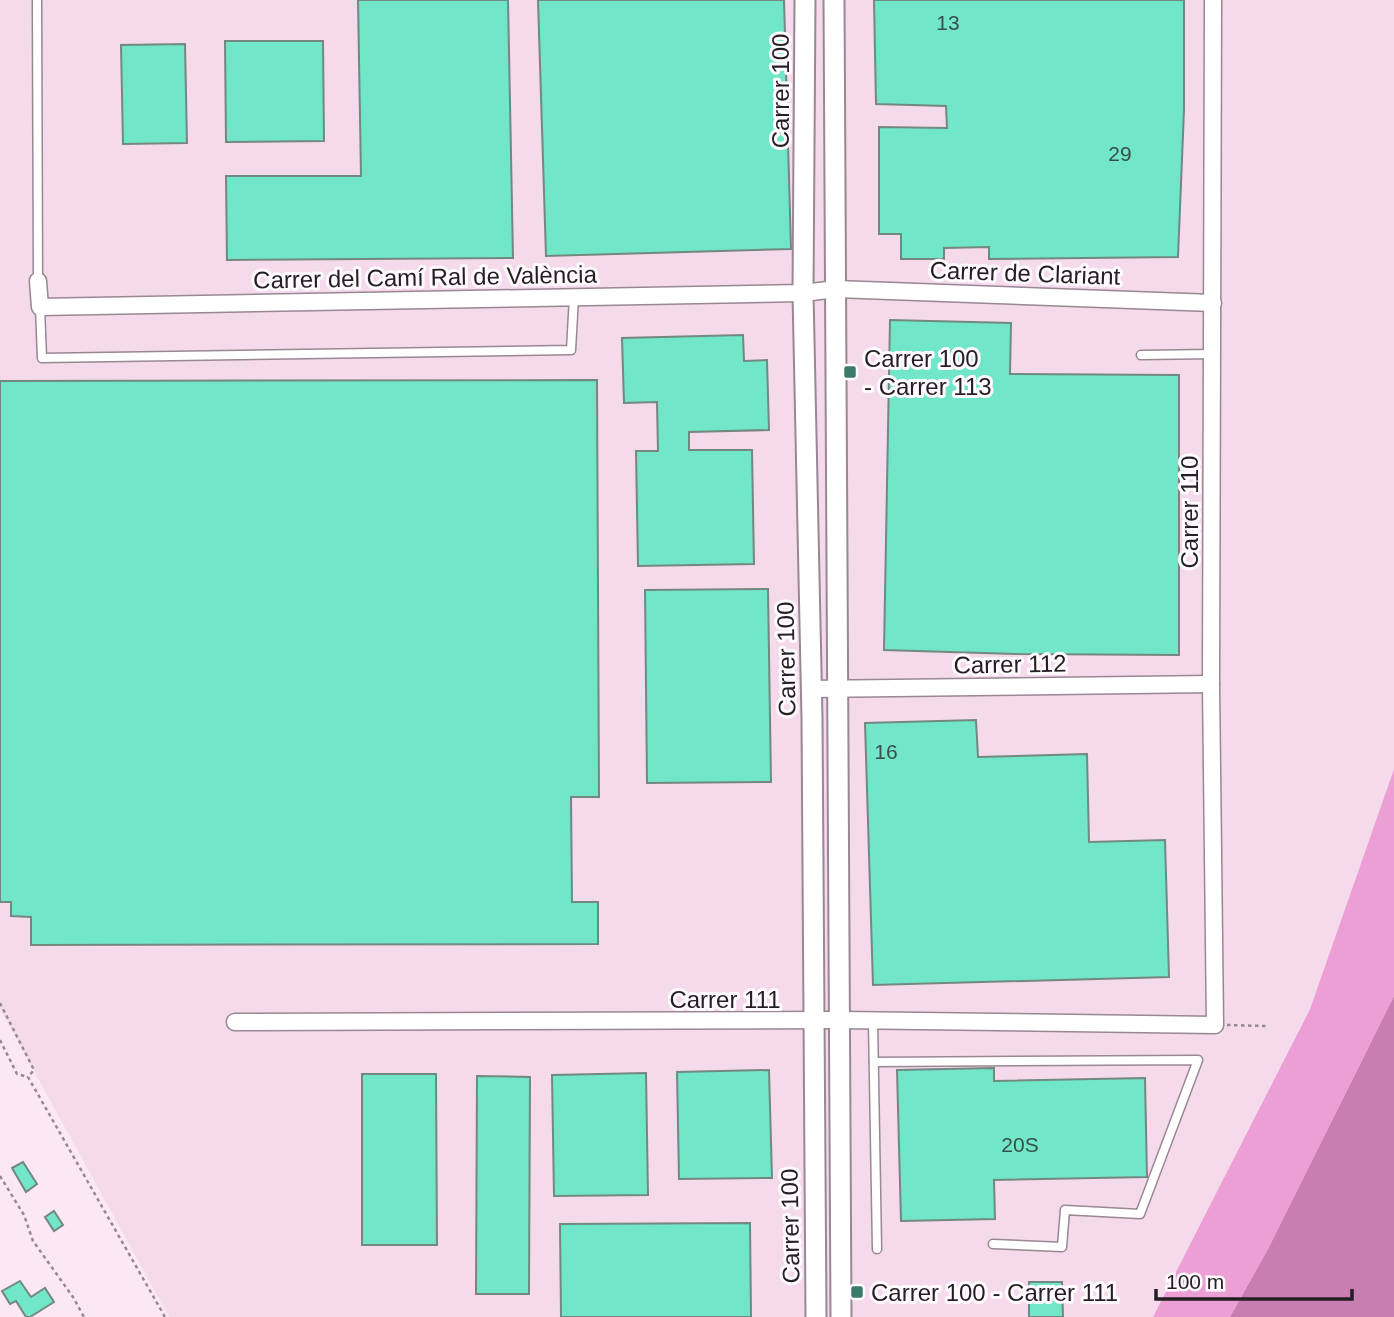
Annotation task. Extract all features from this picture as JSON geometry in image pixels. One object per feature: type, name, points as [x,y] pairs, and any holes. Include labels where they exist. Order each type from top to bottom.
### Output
[{"type":"street","name":"Carrer 100","points":[[806,0],[803,293],[811,689],[816,1317]]},
{"type":"street","name":"Carrer 100","points":[[834,0],[841,1317]]},
{"type":"street","name":"Carrer 110","points":[[1213,0],[1210,684],[1215,1025]]},
{"type":"street","points":[[38,281],[40,307]]},
{"type":"street","name":"Carrer del Camí Ral de València","points":[[40,307],[803,293],[836,289]]},
{"type":"street","name":"Carrer de Clariant","points":[[836,289],[1213,303]]},
{"type":"street","name":"Carrer 112","points":[[811,689],[1210,684]]},
{"type":"street","name":"Carrer 111","points":[[234,1022],[840,1020],[1215,1025]]},
{"type":"lane","points":[[37,0],[38,281]]},
{"type":"lane","points":[[40,307],[42,358],[571,350],[574,297]]},
{"type":"lane","points":[[1141,355],[1213,354]]},
{"type":"lane","points":[[873,1021],[877,1249]]},
{"type":"lane","points":[[874,1062],[1198,1060],[1140,1214],[1065,1210],[1062,1247],[993,1244]]},
{"type":"path","points":[[0,1003],[34,1070],[28,1077]]},
{"type":"path","points":[[1215,1025],[1266,1026]]},
{"type":"path","points":[[0,1040],[17,1074],[28,1077],[165,1317]]},
{"type":"path","points":[[0,1176],[24,1215],[33,1241],[84,1317]]},
{"type":"shaded area","points":[[0,0],[1394,0],[1394,769],[1310,1008],[1153,1317],[169,1317],[0,1009]]},
{"type":"shaded area","points":[[1394,769],[1394,996],[1268,1249],[1230,1317],[1153,1317],[1310,1009]]},
{"type":"shaded area","points":[[1394,996],[1394,1317],[1230,1317],[1268,1249]]},
{"type":"building","points":[[358,0],[508,0],[513,258],[227,260],[226,176],[361,176]]},
{"type":"building","points":[[538,0],[784,0],[791,249],[546,256]]},
{"type":"building","points":[[874,0],[1184,0],[1184,110],[1178,257],[989,259],[989,247],[944,248],[944,259],[901,259],[901,234],[879,234],[879,127],[947,128],[946,106],[876,104]]},
{"type":"building","points":[[225,41],[323,41],[324,141],[226,142]]},
{"type":"building","points":[[185,44],[187,143],[123,144],[121,45]]},
{"type":"building","points":[[890,320],[1011,323],[1010,374],[1179,375],[1179,655],[884,650]]},
{"type":"building","points":[[743,335],[744,361],[767,360],[769,430],[689,432],[689,450],[752,450],[754,564],[638,566],[636,451],[658,451],[657,402],[624,403],[622,338]]},
{"type":"building","points":[[597,380],[599,797],[571,797],[572,902],[598,902],[598,944],[31,945],[31,917],[11,916],[11,902],[0,902],[0,381]]},
{"type":"building","points":[[768,589],[771,782],[647,783],[645,590]]},
{"type":"building","points":[[976,720],[978,757],[1087,754],[1089,842],[1165,840],[1169,977],[873,985],[865,723]]},
{"type":"building","points":[[994,1068],[994,1081],[1145,1078],[1147,1177],[994,1180],[995,1219],[901,1221],[897,1070]]},
{"type":"building","points":[[769,1070],[772,1178],[679,1179],[677,1072]]},
{"type":"building","points":[[646,1073],[648,1195],[554,1196],[552,1075]]},
{"type":"building","points":[[362,1074],[436,1074],[437,1245],[362,1245]]},
{"type":"building","points":[[477,1076],[530,1077],[529,1294],[476,1294]]},
{"type":"building","points":[[23,1162],[37,1184],[26,1192],[12,1168]]},
{"type":"building","points":[[54,1211],[63,1225],[54,1231],[45,1217]]},
{"type":"building","points":[[750,1223],[751,1317],[561,1317],[560,1224]]},
{"type":"building","points":[[20,1281],[31,1297],[45,1288],[54,1302],[26,1317],[16,1301],[10,1304],[2,1291]]},
{"type":"building","points":[[1029,1282],[1062,1282],[1063,1317],[1029,1317]]},
{"type":"place","name":"Carrer 100 - Carrer 113","points":[[850,372]]},
{"type":"place","name":"Carrer 100 - Carrer 111","points":[[857,1292]]}]
